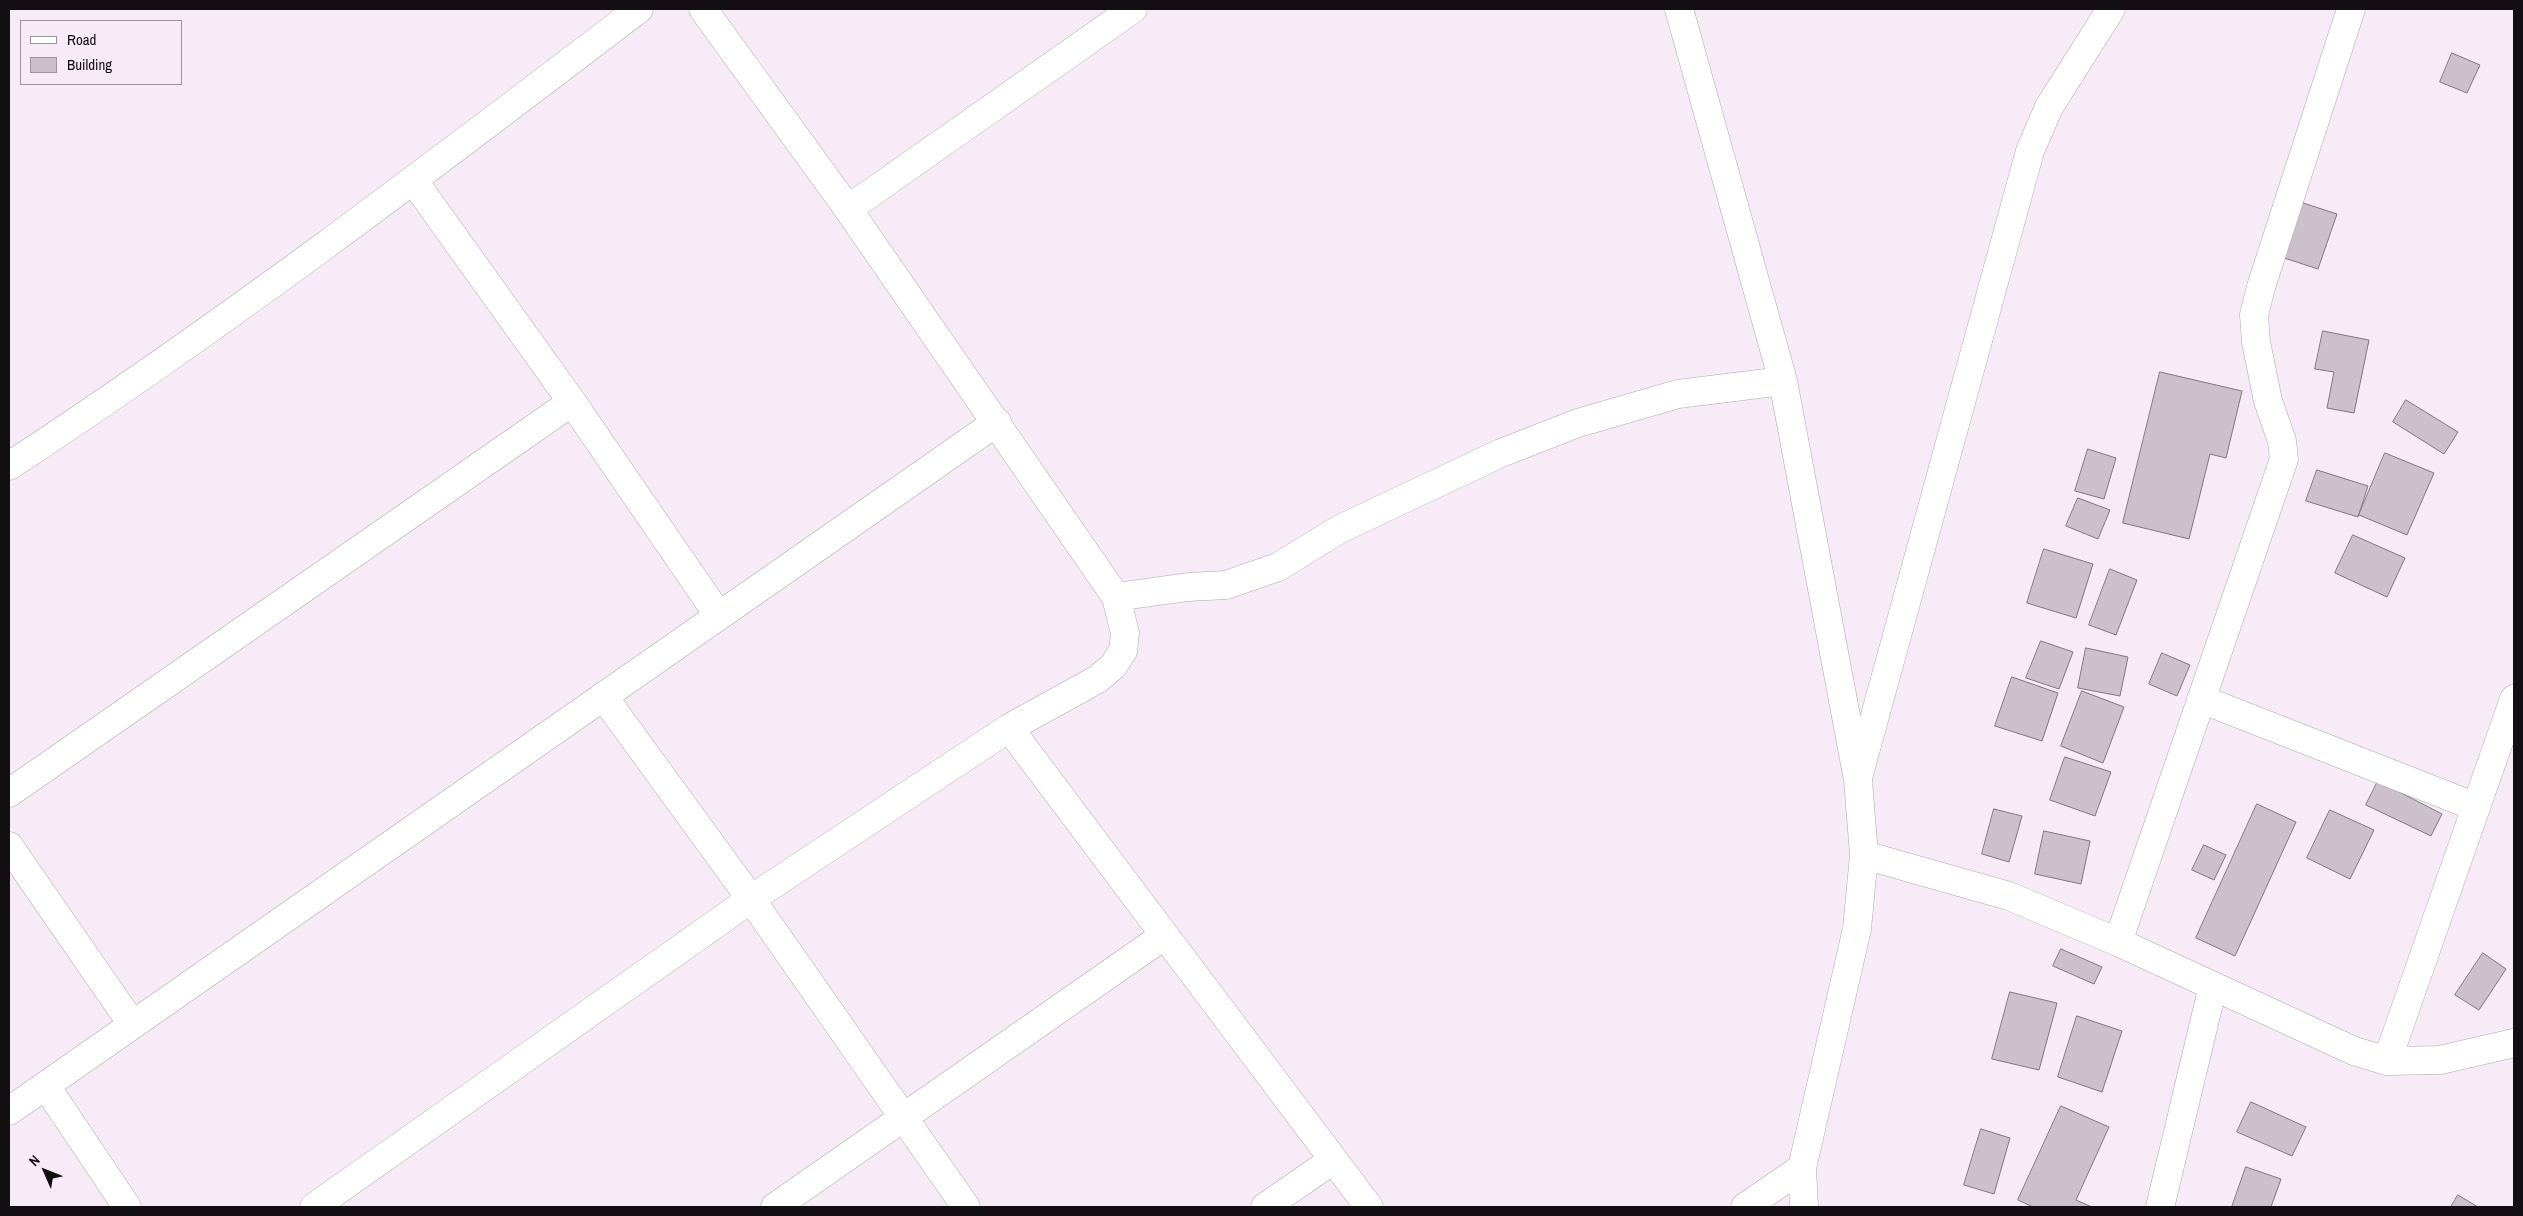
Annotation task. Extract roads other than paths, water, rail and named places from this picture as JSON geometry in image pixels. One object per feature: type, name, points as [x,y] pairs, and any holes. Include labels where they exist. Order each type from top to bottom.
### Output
[{"type":"street","points":[[9,466],[123,391],[413,180],[640,9]]},
{"type":"street","points":[[314,1207],[751,898],[1009,728],[1098,679],[1113,666],[1123,651],[1125,633],[1116,597],[997,422],[848,209],[703,9]]},
{"type":"street","points":[[848,209],[1133,9]]},
{"type":"street","points":[[1680,9],[1783,381],[1858,780],[1864,855],[1857,929],[1802,1168],[1804,1207]]},
{"type":"street","points":[[1858,780],[2030,151],[2049,107],[2111,9]]},
{"type":"street","points":[[2118,942],[2284,459],[2282,441],[2262,375],[2256,342],[2254,315],[2261,286],[2350,9]]},
{"type":"street","points":[[413,180],[572,402],[719,616]]},
{"type":"street","points":[[1116,597],[1188,587],[1226,585],[1278,567],[1340,529],[1501,453],[1578,423],[1678,394],[1783,381]]},
{"type":"street","points":[[9,794],[572,402]]},
{"type":"street","points":[[9,1111],[997,422]]},
{"type":"street","points":[[603,696],[751,898],[966,1207]]},
{"type":"street","points":[[2387,1061],[2514,699]]},
{"type":"street","points":[[2201,700],[2476,808]]},
{"type":"street","points":[[1009,728],[1369,1207]]},
{"type":"street","points":[[9,846],[132,1024]]},
{"type":"street","points":[[1864,855],[2009,896],[2118,942],[2354,1051],[2387,1061],[2440,1060],[2514,1043]]},
{"type":"street","points":[[775,1207],[1165,935]]},
{"type":"street","points":[[2160,1207],[2213,986]]},
{"type":"street","points":[[46,1086],[127,1207]]},
{"type":"street","points":[[1265,1207],[1333,1160]]},
{"type":"street","points":[[1745,1207],[1802,1168]]}]
